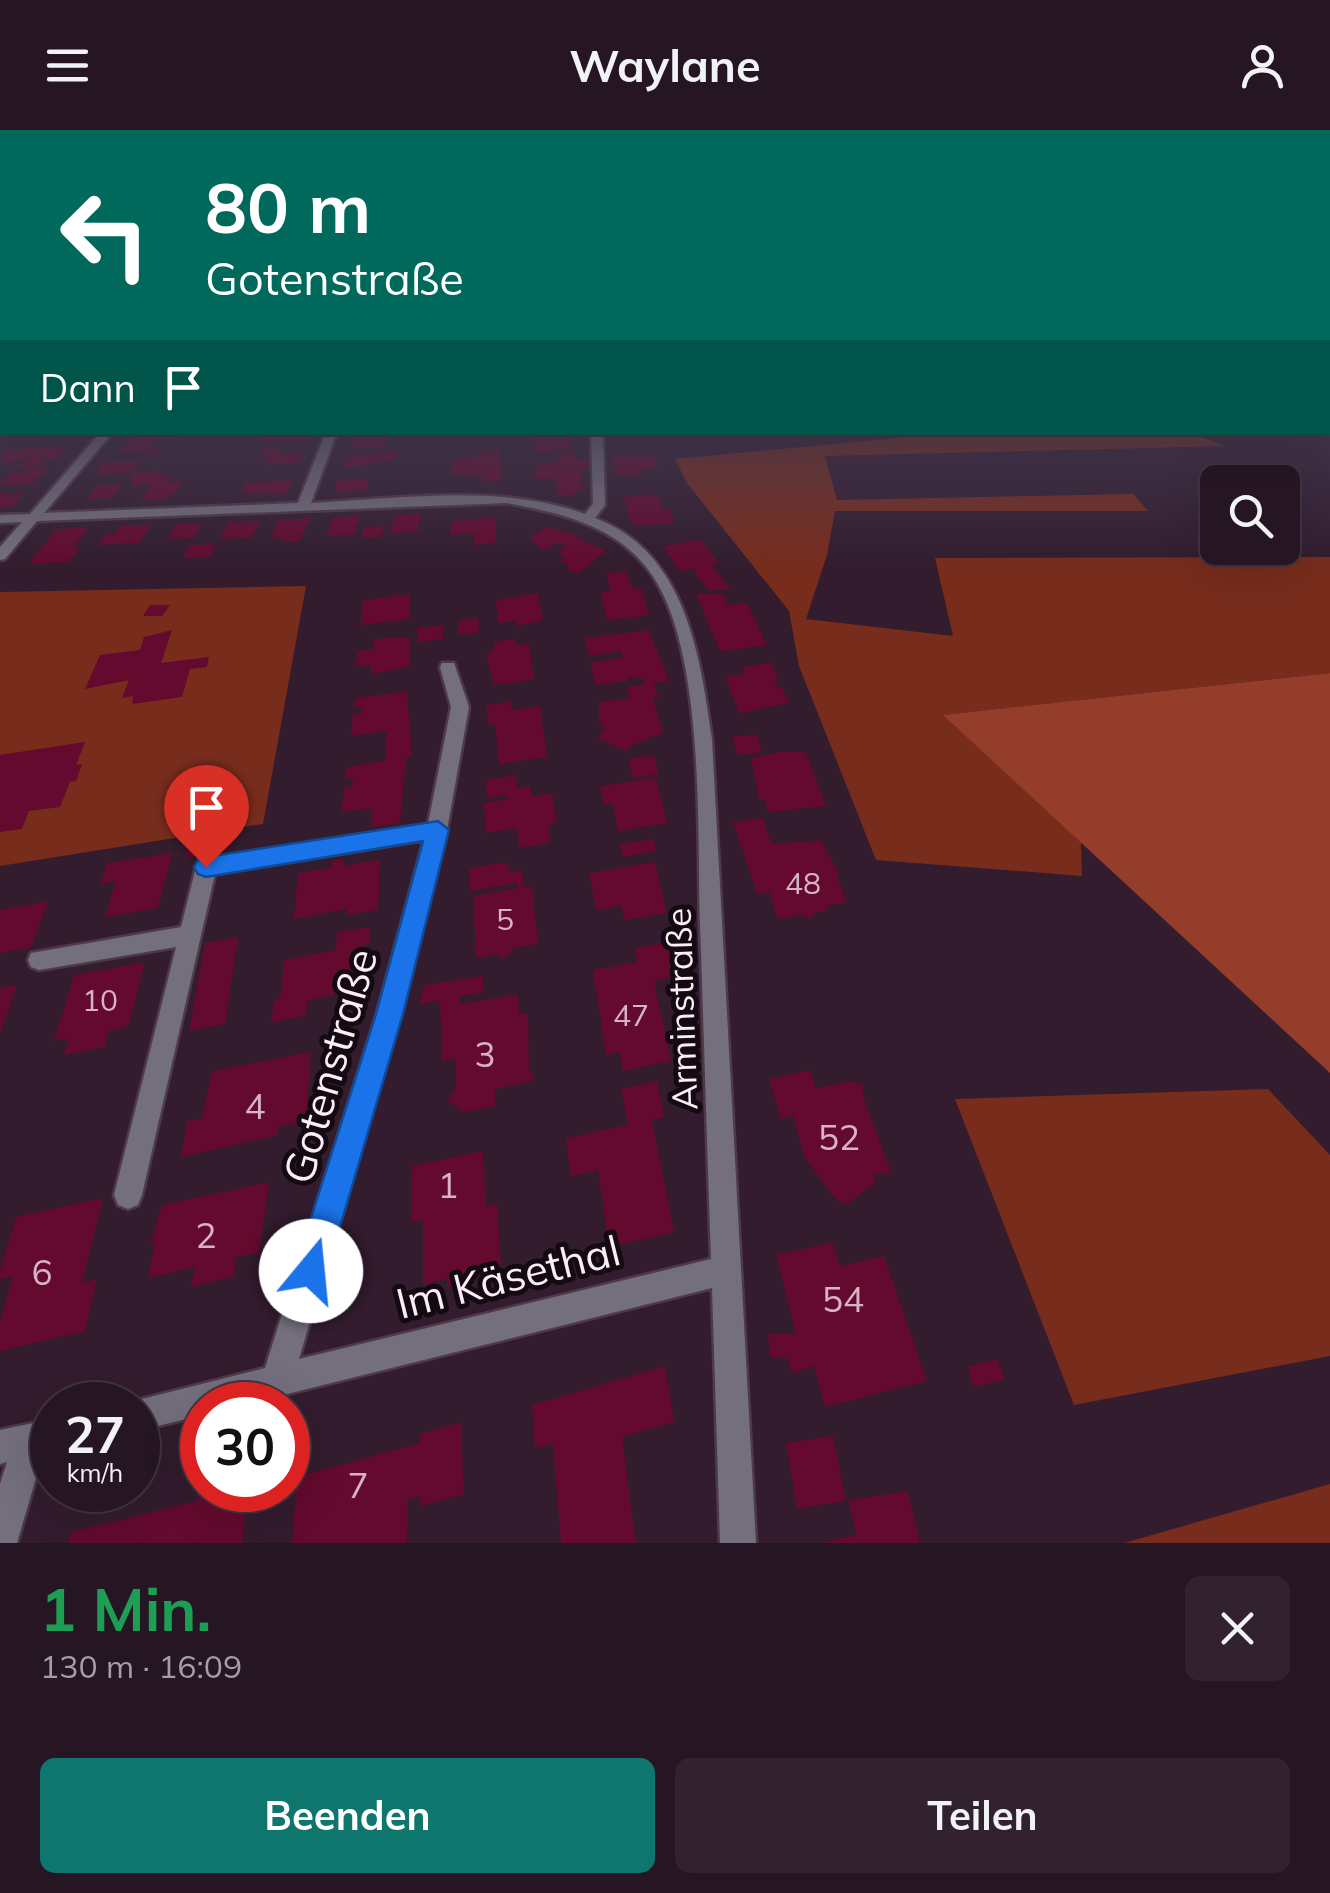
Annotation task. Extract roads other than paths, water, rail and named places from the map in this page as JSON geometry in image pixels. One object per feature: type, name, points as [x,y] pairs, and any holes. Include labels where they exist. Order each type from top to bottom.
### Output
[{"type":"street","points":[[0,556],[105,436]]},
{"type":"street","points":[[303,506],[330,436]]},
{"type":"street","points":[[588,518],[599,504],[597,436]]},
{"type":"street","name":"Arminstraße","points":[[0,519],[507,498],[554,506],[588,518],[626,538],[660,570],[683,623],[694,663],[703,739],[738,1543]]},
{"type":"street","name":"Gotenstraße","points":[[277,1381],[389,1014],[438,830],[460,708],[448,667]]},
{"type":"street","points":[[128,1194],[206,867],[438,830]]},
{"type":"street","points":[[40,960],[191,935]]},
{"type":"street","name":"Im Käsethal","points":[[160,1410],[726,1270]]},
{"type":"street","points":[[0,1541],[27,1441]]}]
